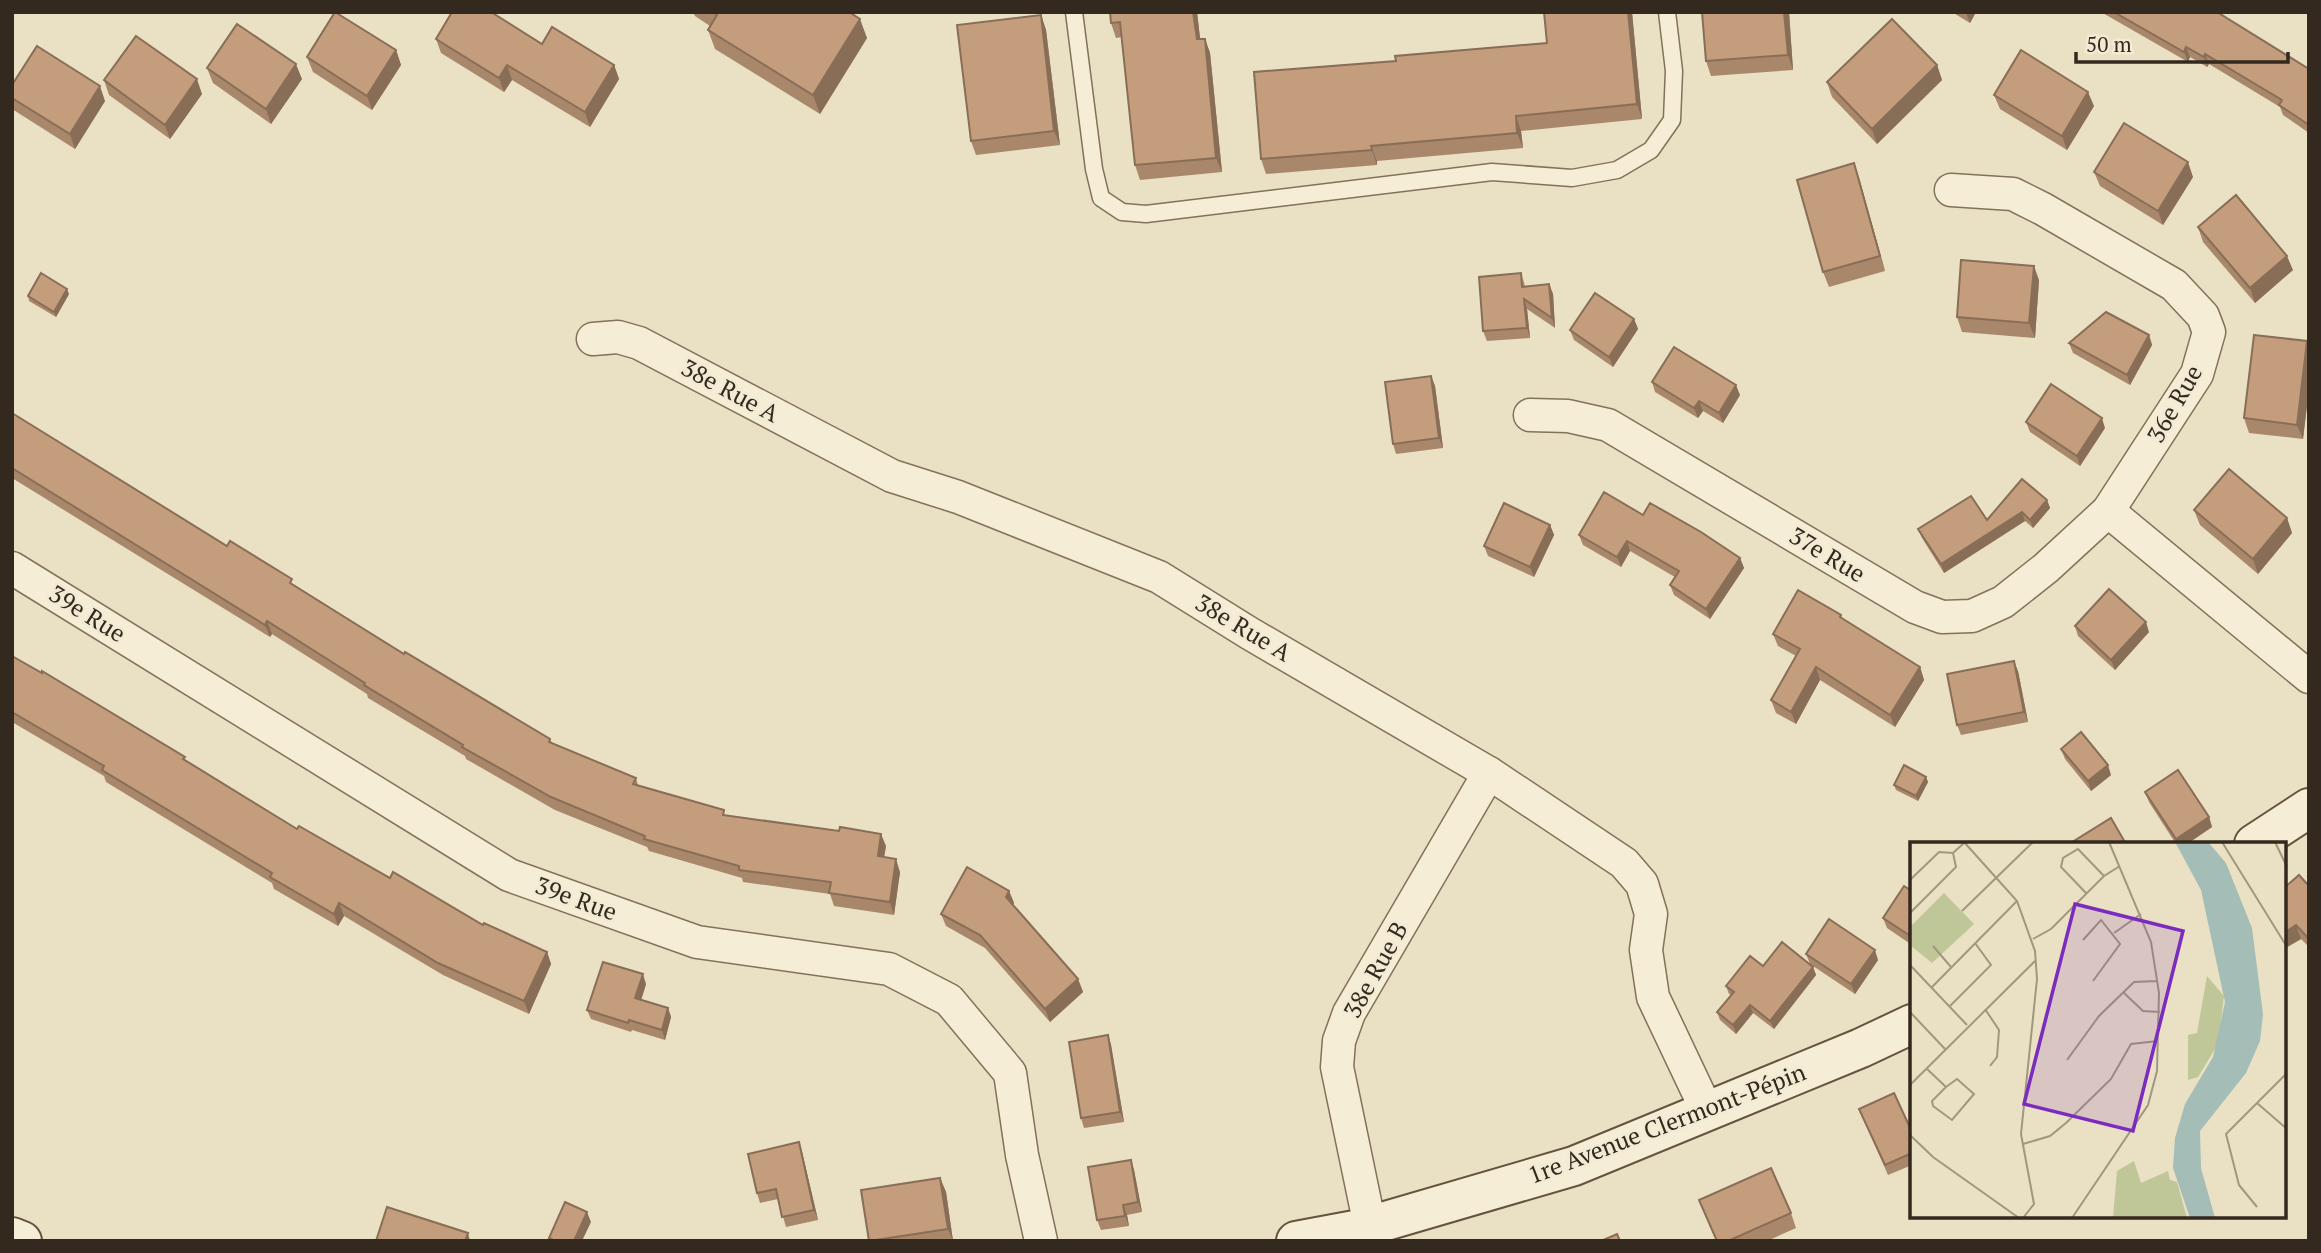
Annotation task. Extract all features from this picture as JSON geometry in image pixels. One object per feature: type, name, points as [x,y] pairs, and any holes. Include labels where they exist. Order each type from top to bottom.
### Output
[{"type":"street","name":"36e Rue","points":[[1951,190],[2013,194],[2043,209],[2174,285],[2203,317],[2209,332],[2197,374],[2108,511]]},
{"type":"street","name":"38e Rue A","points":[[593,339],[618,337],[639,343],[892,476],[958,497],[1159,577],[1249,633],[1489,773],[1624,863],[1643,884],[1651,914],[1646,950],[1653,997],[1707,1111]]},
{"type":"street","name":"37e Rue","points":[[1530,415],[1568,416],[1608,425],[1915,607],[1942,617],[1972,616],[2003,602],[2046,568],[2108,511]]},
{"type":"street","points":[[2108,511],[2309,677]]},
{"type":"street","name":"39e Rue","points":[[12,568],[509,874],[697,942],[888,969],[949,1000],[1010,1073],[1022,1156],[1041,1241]]},
{"type":"street","name":"38e Rue B","points":[[1370,1226],[1337,1067],[1339,1041],[1349,1013],[1489,773]]},
{"type":"street","points":[[2257,842],[2309,808]]},
{"type":"street","name":"1re Avenue Clermont-Pépin","points":[[1296,1241],[1370,1226],[1574,1166],[1861,1048],[1910,1025]]},
{"type":"street","points":[[12,1237],[22,1241]]},
{"type":"lane","points":[[1074,12],[1094,169],[1101,198],[1122,212],[1146,214],[1492,172],[1573,178],[1617,170],[1651,150],[1672,120],[1674,71],[1667,12]]},
{"type":"building","points":[[335,12],[396,50],[367,96],[307,57]]},
{"type":"building","points":[[452,12],[491,12],[542,44],[552,27],[614,65],[585,112],[507,65],[499,78],[436,39]]},
{"type":"building","points":[[713,12],[849,12],[860,19],[813,95],[708,30],[717,15]]},
{"type":"building","points":[[1110,12],[1193,12],[1197,39],[1205,39],[1216,158],[1135,165],[1120,22],[1111,23]]},
{"type":"building","points":[[1544,12],[1628,12],[1637,104],[1516,116],[1517,133],[1371,146],[1372,150],[1261,159],[1254,72],[1396,61],[1395,56],[1547,43]]},
{"type":"building","points":[[1702,12],[1784,12],[1788,55],[1706,61]]},
{"type":"building","points":[[2114,12],[2217,12],[2309,69],[2309,125],[2279,105],[2282,100],[2205,54],[2204,57],[2186,47],[2184,52]]},
{"type":"building","points":[[1041,15],[1054,131],[971,141],[957,25]]},
{"type":"building","points":[[1892,19],[1937,65],[1872,129],[1827,82]]},
{"type":"building","points":[[237,24],[296,64],[266,109],[207,68]]},
{"type":"building","points":[[136,36],[197,79],[165,125],[104,80]]},
{"type":"building","points":[[37,46],[100,86],[70,134],[12,98],[12,85]]},
{"type":"building","points":[[2021,50],[2088,92],[2062,136],[1994,95]]},
{"type":"building","points":[[2124,123],[2188,162],[2158,211],[2094,172]]},
{"type":"building","points":[[1854,163],[1880,256],[1823,272],[1797,180]]},
{"type":"building","points":[[2236,195],[2287,256],[2250,288],[2198,227]]},
{"type":"building","points":[[1961,260],[2034,266],[2029,323],[1957,317]]},
{"type":"building","points":[[41,273],[67,289],[54,312],[28,296]]},
{"type":"building","points":[[1521,273],[1522,287],[1549,284],[1552,318],[1524,299],[1527,328],[1483,331],[1479,277]]},
{"type":"building","points":[[1595,293],[1634,319],[1609,357],[1570,330]]},
{"type":"building","points":[[2106,312],[2149,335],[2127,375],[2069,343]]},
{"type":"building","points":[[2254,335],[2307,341],[2297,425],[2244,418]]},
{"type":"building","points":[[1674,347],[1736,385],[1719,413],[1699,401],[1694,408],[1652,382]]},
{"type":"building","points":[[1431,376],[1439,438],[1393,444],[1385,382]]},
{"type":"building","points":[[2051,384],[2102,418],[2077,456],[2026,422]]},
{"type":"building","points":[[12,413],[227,546],[230,541],[292,579],[290,583],[404,654],[405,652],[550,739],[549,742],[636,778],[633,784],[724,810],[723,815],[881,834],[878,856],[896,859],[890,902],[829,893],[831,882],[739,870],[739,866],[644,839],[645,836],[551,797],[462,747],[463,745],[364,685],[365,683],[267,621],[265,625],[12,468]]},
{"type":"building","points":[[2229,469],[2287,518],[2253,559],[2194,510]]},
{"type":"building","points":[[2022,479],[2047,500],[2030,520],[2022,512],[1941,564],[1918,529],[1971,496],[1987,520]]},
{"type":"building","points":[[1604,492],[1643,515],[1650,503],[1740,558],[1706,609],[1670,585],[1679,571],[1627,541],[1617,557],[1579,535]]},
{"type":"building","points":[[1504,503],[1550,525],[1530,567],[1484,546]]},
{"type":"building","points":[[2109,589],[2146,622],[2111,660],[2075,626]]},
{"type":"building","points":[[1798,590],[1920,667],[1890,715],[1816,667],[1791,712],[1771,700],[1800,649],[1773,634]]},
{"type":"building","points":[[12,656],[42,671],[185,757],[183,759],[297,829],[299,826],[390,878],[393,872],[483,925],[484,923],[547,952],[524,1001],[438,963],[339,903],[334,914],[270,877],[272,873],[102,770],[104,766],[12,712]]},
{"type":"building","points":[[2014,661],[2024,712],[1957,725],[1947,674]]},
{"type":"building","points":[[2081,732],[2108,765],[2088,781],[2061,749]]},
{"type":"building","points":[[1904,765],[1926,777],[1916,796],[1894,785]]},
{"type":"building","points":[[2178,770],[2209,817],[2176,839],[2145,792]]},
{"type":"building","points":[[2111,818],[2125,842],[2072,842]]},
{"type":"building","points":[[967,867],[1009,891],[1006,897],[1078,979],[1045,1009],[980,935],[941,914]]},
{"type":"building","points":[[2299,875],[2309,886],[2309,939],[2296,925],[2286,932],[2286,886]]},
{"type":"building","points":[[1904,886],[1910,890],[1910,936],[1883,918]]},
{"type":"building","points":[[1829,919],[1875,950],[1851,984],[1806,954]]},
{"type":"building","points":[[1782,942],[1813,967],[1770,1021],[1750,1005],[1733,1025],[1717,1012],[1734,992],[1726,986],[1750,956],[1763,966]]},
{"type":"building","points":[[603,962],[643,974],[635,998],[668,1008],[662,1030],[587,1010]]},
{"type":"building","points":[[1108,1035],[1120,1112],[1081,1118],[1069,1042]]},
{"type":"building","points":[[1894,1093],[1910,1128],[1910,1154],[1885,1165],[1859,1109]]},
{"type":"building","points":[[799,1142],[814,1210],[782,1217],[776,1189],[757,1193],[748,1154]]},
{"type":"building","points":[[1131,1160],[1138,1202],[1123,1205],[1125,1216],[1097,1220],[1088,1167]]},
{"type":"building","points":[[1771,1168],[1791,1213],[1728,1241],[1717,1241],[1699,1200]]},
{"type":"building","points":[[940,1178],[948,1229],[869,1241],[861,1190]]},
{"type":"building","points":[[565,1202],[587,1212],[574,1241],[555,1241],[549,1238]]},
{"type":"building","points":[[387,1207],[468,1233],[465,1241],[376,1241]]},
{"type":"building","points":[[1617,1234],[1620,1241],[1601,1241]]}]
